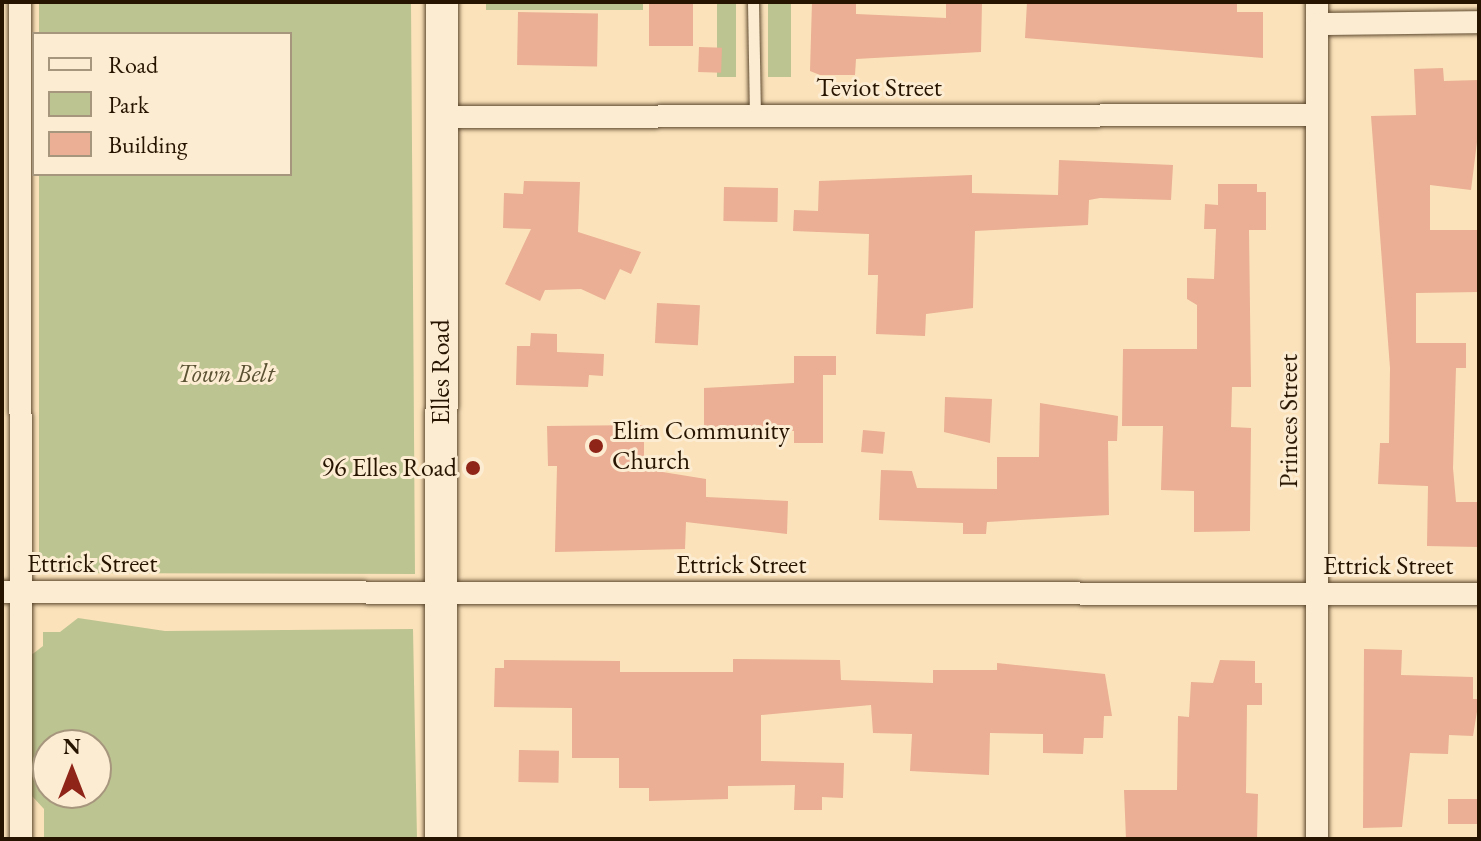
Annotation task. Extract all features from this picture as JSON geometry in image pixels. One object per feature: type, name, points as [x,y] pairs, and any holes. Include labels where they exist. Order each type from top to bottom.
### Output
[{"type":"main road","name":"Elles Road","points":[[441,839],[442,2]]},
{"type":"street","points":[[20,2],[11,117],[11,592],[21,839]]},
{"type":"street","points":[[1317,13],[1479,22]]},
{"type":"street","name":"Princes Street","points":[[1317,13],[1317,839]]},
{"type":"street","name":"Teviot Street","points":[[441,117],[1317,115]]},
{"type":"street","name":"Ettrick Street","points":[[11,592],[1479,594]]},
{"type":"lane","points":[[753,2],[755,117]]},
{"type":"green space","name":"Town Belt","points":[[39,2],[411,2],[415,574],[39,573],[39,176],[292,176],[292,32],[39,32]]},
{"type":"green space","points":[[486,2],[643,2],[643,10],[486,10]]},
{"type":"green space","points":[[717,2],[736,2],[736,77],[717,77]]},
{"type":"green space","points":[[768,2],[791,2],[791,77],[768,77]]},
{"type":"green space","points":[[78,618],[165,631],[413,629],[417,839],[44,839],[44,809],[112,809],[112,729],[32,729],[32,796],[30,656],[43,646],[43,632],[60,632]]},
{"type":"building","points":[[649,2],[693,2],[693,46],[649,46]]},
{"type":"building","points":[[812,2],[856,2],[856,14],[946,18],[946,2],[982,2],[981,52],[856,59],[855,75],[820,75],[810,71]]},
{"type":"building","points":[[1027,2],[1237,2],[1237,12],[1263,12],[1263,58],[1025,38]]},
{"type":"building","points":[[518,12],[598,13],[597,66],[517,65]]},
{"type":"building","points":[[699,47],[722,48],[721,73],[698,72]]},
{"type":"building","points":[[1443,68],[1444,81],[1479,80],[1479,126],[1471,190],[1430,185],[1430,230],[1479,230],[1479,292],[1416,293],[1416,343],[1466,343],[1466,368],[1456,368],[1453,468],[1456,502],[1479,502],[1479,547],[1427,546],[1428,486],[1378,484],[1380,443],[1389,443],[1390,368],[1371,116],[1416,115],[1414,69]]},
{"type":"building","points":[[1059,160],[1173,165],[1171,200],[1100,198],[1089,200],[1088,225],[975,231],[973,308],[926,314],[925,336],[876,334],[878,275],[868,275],[869,234],[793,231],[794,210],[818,211],[819,181],[972,175],[972,193],[1058,195]]},
{"type":"building","points":[[524,181],[580,182],[578,232],[641,252],[631,274],[620,269],[605,300],[581,289],[545,290],[540,301],[505,284],[531,229],[503,228],[504,193],[523,194]]},
{"type":"building","points":[[1218,184],[1257,184],[1257,192],[1266,192],[1266,230],[1249,230],[1251,387],[1232,387],[1231,427],[1251,428],[1250,531],[1194,532],[1194,491],[1161,490],[1163,426],[1122,426],[1123,349],[1197,349],[1197,305],[1187,299],[1187,278],[1214,279],[1216,229],[1204,229],[1205,204],[1218,205]]},
{"type":"building","points":[[724,187],[778,188],[777,222],[723,221]]},
{"type":"building","points":[[657,303],[700,305],[698,345],[655,343]]},
{"type":"building","points":[[531,333],[557,334],[557,352],[604,354],[603,376],[589,375],[588,387],[516,385],[517,346],[530,346]]},
{"type":"building","points":[[794,356],[836,356],[836,375],[823,375],[823,443],[794,443],[794,431],[704,429],[704,388],[794,383]]},
{"type":"building","points":[[945,397],[992,399],[990,443],[944,432]]},
{"type":"building","points":[[1040,403],[1118,416],[1117,441],[1108,441],[1109,515],[987,522],[986,534],[963,534],[963,523],[879,520],[881,470],[912,471],[917,488],[997,489],[997,457],[1039,457]]},
{"type":"building","points":[[644,425],[644,469],[706,479],[706,497],[788,501],[787,534],[686,522],[685,549],[555,552],[557,466],[548,466],[547,426]]},
{"type":"building","points":[[863,430],[885,432],[883,454],[861,452]]},
{"type":"building","points":[[1364,649],[1402,650],[1401,675],[1473,677],[1473,699],[1479,699],[1473,736],[1449,735],[1448,754],[1410,753],[1402,827],[1363,828]]},
{"type":"building","points":[[733,659],[840,660],[841,680],[933,683],[933,670],[997,670],[997,663],[1105,674],[1112,716],[1104,716],[1103,738],[1084,738],[1083,754],[1043,753],[1043,734],[990,733],[989,775],[910,771],[912,734],[873,733],[871,705],[761,715],[761,761],[844,763],[843,798],[822,797],[822,810],[794,810],[795,785],[728,786],[728,799],[649,801],[649,788],[619,788],[619,758],[572,758],[572,708],[494,707],[495,668],[504,668],[504,660],[620,661],[620,672],[733,672]]},
{"type":"building","points":[[1220,660],[1255,661],[1255,683],[1262,683],[1262,705],[1247,705],[1246,793],[1258,794],[1257,839],[1126,839],[1124,790],[1177,790],[1178,716],[1189,717],[1191,682],[1213,683]]},
{"type":"building","points":[[519,750],[559,751],[558,783],[518,782]]},
{"type":"building","points":[[1448,799],[1479,799],[1479,824],[1448,824]]},
{"type":"place","name":"Elim Community Church","points":[[596,446]]},
{"type":"place","name":"96 Elles Road","points":[[473,468]]}]
